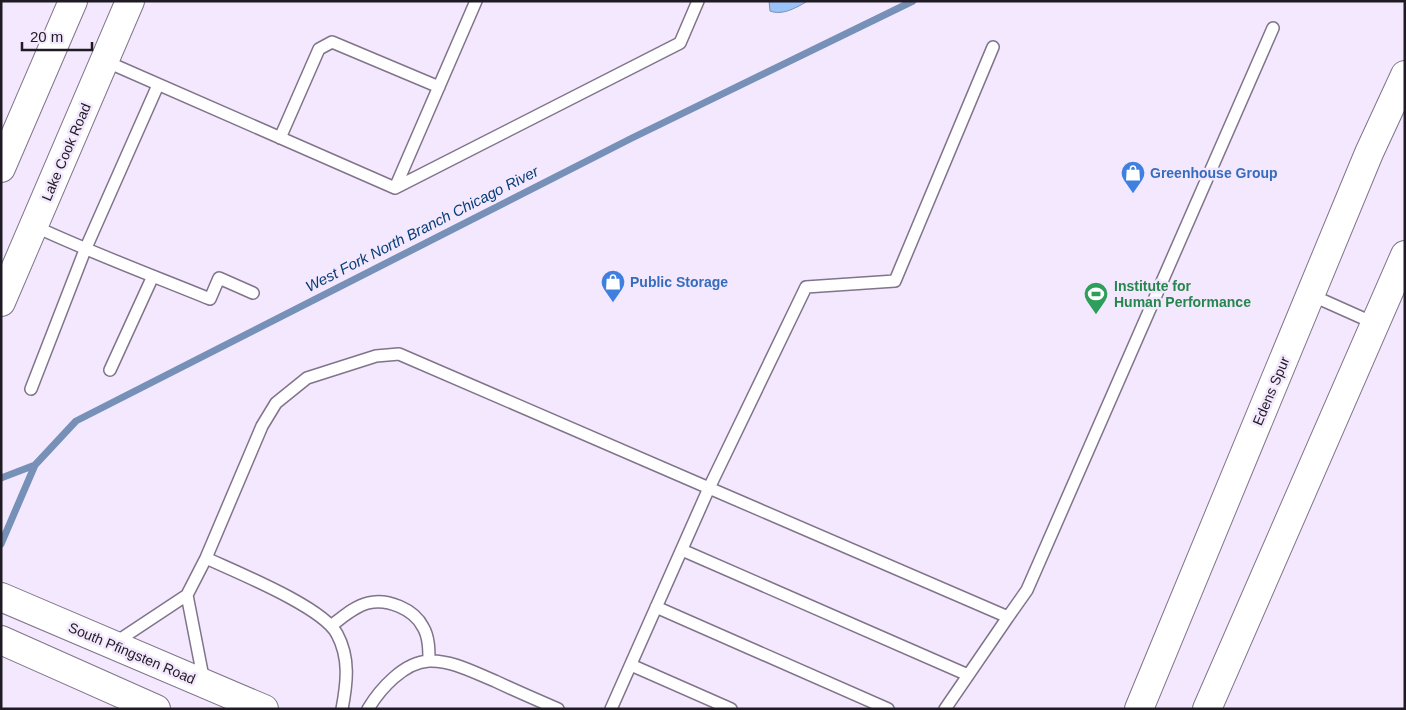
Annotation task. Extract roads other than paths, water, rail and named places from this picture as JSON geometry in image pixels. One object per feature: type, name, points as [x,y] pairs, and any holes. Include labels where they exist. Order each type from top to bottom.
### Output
[{"type":"main road","points":[[1,168],[73,1]]},
{"type":"main road","name":"Lake Cook Road","points":[[1,302],[130,1]]},
{"type":"main road","name":"Edens Spur","points":[[1139,709],[1311,296],[1368,153],[1405,75]]},
{"type":"main road","points":[[1207,709],[1405,255]]},
{"type":"main road","name":"South Pfingsten Road","points":[[1,597],[264,709]]},
{"type":"main road","points":[[7,642],[156,709]]},
{"type":"lane","points":[[395,188],[476,1]]},
{"type":"lane","points":[[395,188],[680,43],[698,1]]},
{"type":"lane","points":[[944,709],[1027,590],[1273,28]]},
{"type":"lane","points":[[280,138],[318,49],[332,42],[439,87]]},
{"type":"lane","points":[[612,709],[709,488],[806,287],[896,281],[993,47]]},
{"type":"lane","points":[[105,61],[395,188]]},
{"type":"lane","points":[[31,389],[85,250],[158,84]]},
{"type":"lane","points":[[34,226],[85,250],[210,299],[219,278],[253,293]]},
{"type":"lane","points":[[110,370],[153,276]]},
{"type":"lane","points":[[1311,296],[1376,324]]},
{"type":"lane","points":[[111,644],[187,596],[206,558],[262,426],[276,403],[307,378],[376,356],[399,354],[1008,617]]},
{"type":"lane","points":[[682,550],[968,675]]},
{"type":"lane","points":[[206,558],[294,600],[332,625],[344,649],[347,670],[346,690],[342,709]]},
{"type":"lane","points":[[187,596],[204,684]]},
{"type":"lane","points":[[332,625],[368,603],[387,603],[398,606],[417,618],[424,627],[430,661]]},
{"type":"lane","points":[[656,607],[888,709]]},
{"type":"lane","points":[[368,709],[389,682],[403,671],[430,661],[465,668],[558,709]]},
{"type":"lane","points":[[631,665],[731,709]]},
{"type":"water","points":[[769,1],[808,1],[790,10],[775,12],[770,11]]},
{"type":"waterway","name":"West Fork North Branch Chicago River","points":[[1,544],[35,465],[76,421],[632,138],[913,1]]},
{"type":"waterway","points":[[1,478],[35,465]]},
{"type":"place","name":"Greenhouse Group","points":[[1133,194]]},
{"type":"place","name":"Public Storage","points":[[613,303]]},
{"type":"place","name":"Institute for Human Performance","points":[[1096,315]]}]
